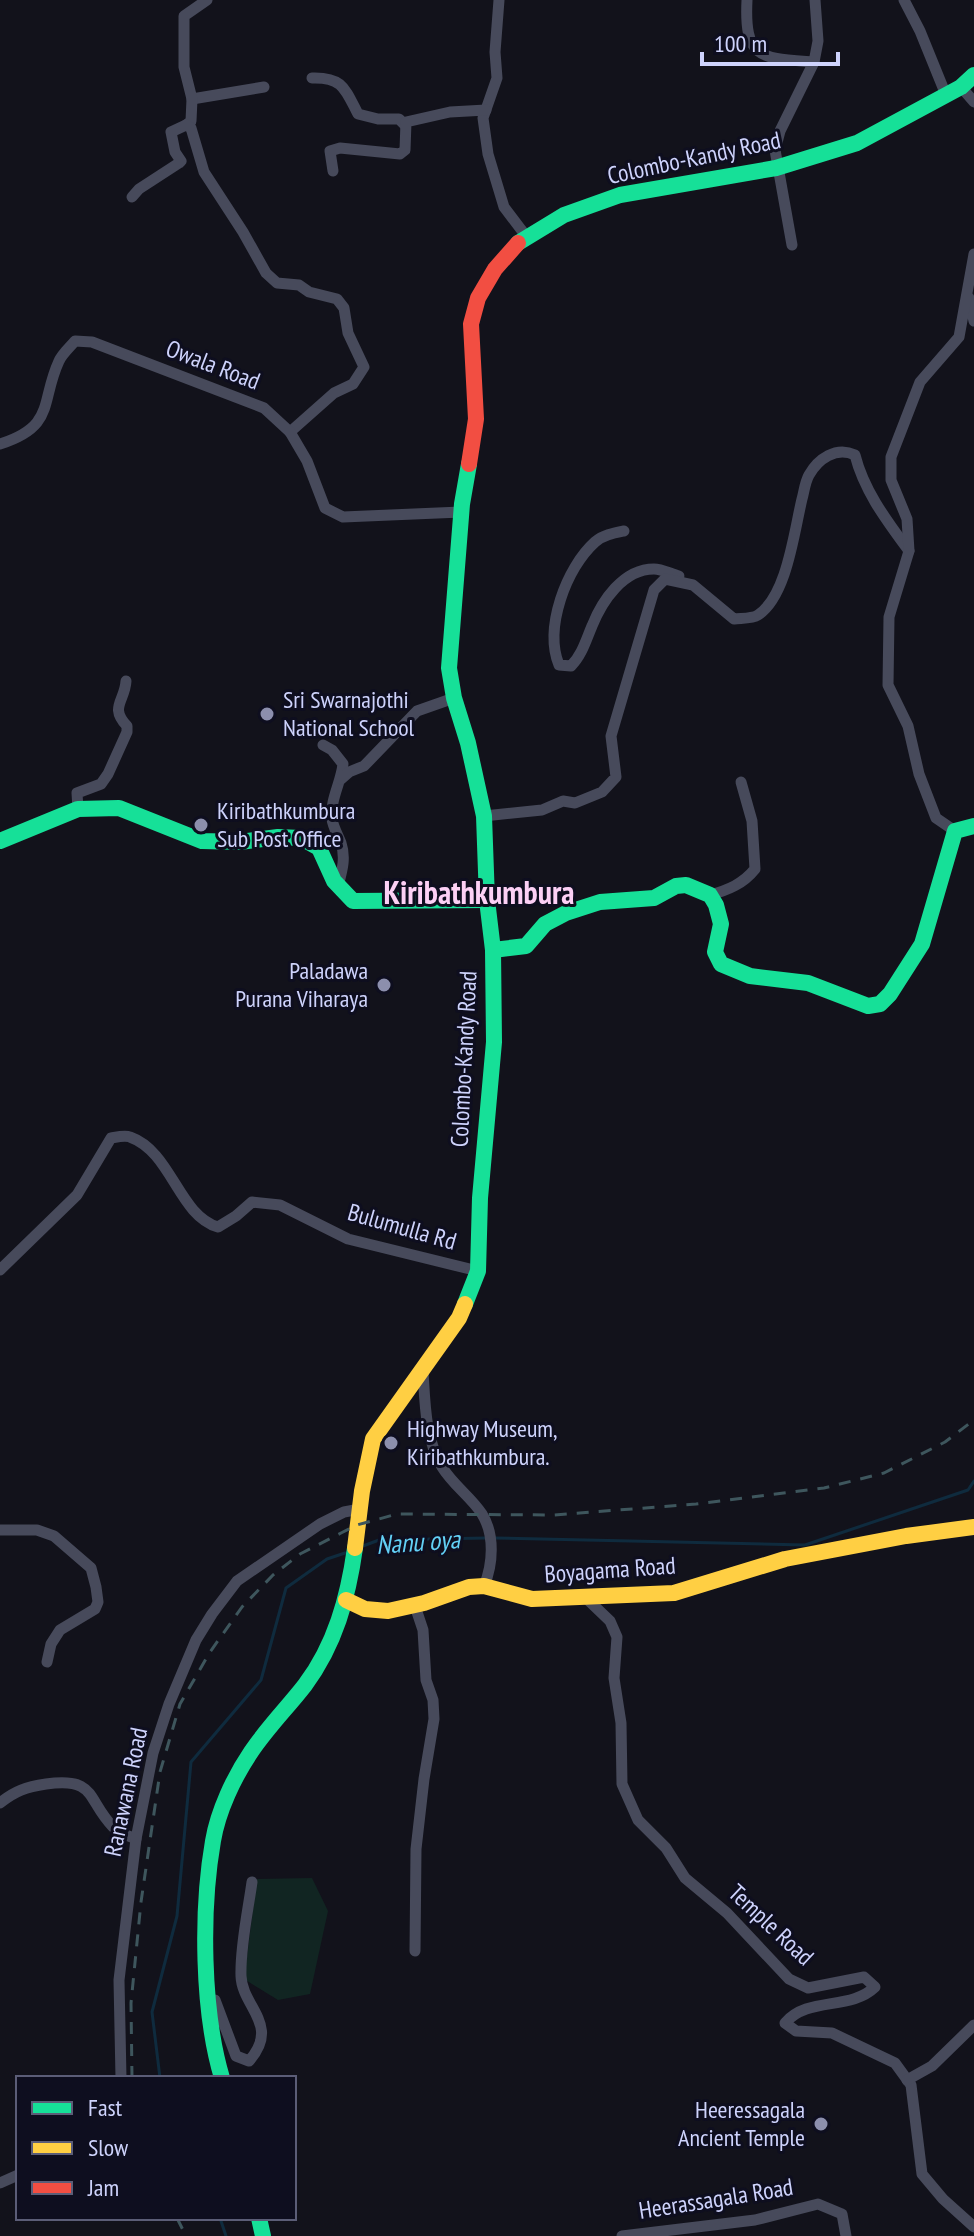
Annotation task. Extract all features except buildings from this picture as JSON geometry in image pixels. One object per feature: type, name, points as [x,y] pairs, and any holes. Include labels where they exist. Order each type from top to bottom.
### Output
[{"type":"main road","name":"Colombo-Kandy Road","points":[[221,2076],[207,1998],[207,1936],[213,1841],[222,1807],[250,1753],[307,1682],[336,1632],[351,1576],[373,1439],[459,1318],[478,1271],[480,1198],[494,1042],[493,950],[487,900],[484,816],[449,668],[461,512],[476,419],[471,324],[478,298],[495,269],[526,236],[564,215],[620,195],[776,168],[857,143],[954,91],[974,75]]},
{"type":"main road","points":[[0,841],[78,809],[119,808],[202,841],[301,838],[319,848],[334,879],[353,901],[487,900]]},
{"type":"main road","points":[[493,950],[526,946],[545,924],[566,913],[600,902],[654,898],[676,886],[686,885],[710,895],[721,924],[715,952],[721,964],[750,976],[808,983],[868,1006],[880,1004],[890,994],[922,944],[955,831],[974,826]]},
{"type":"main road","name":"Boyagama Road","points":[[346,1600],[373,1610],[415,1606],[469,1587],[484,1586],[532,1599],[674,1593],[785,1559],[906,1536],[974,1527]]},
{"type":"street","points":[[130,197],[181,161],[175,152],[171,132],[191,121],[192,99],[184,67],[184,16],[207,0]]},
{"type":"street","points":[[499,0],[495,52],[497,78],[483,118],[488,154],[504,207],[526,236]]},
{"type":"street","points":[[747,0],[748,39],[758,53],[776,59],[814,62]]},
{"type":"street","points":[[792,245],[775,150],[780,131],[814,62],[818,41],[815,0]]},
{"type":"street","points":[[904,0],[954,91],[974,102]]},
{"type":"street","points":[[312,78],[328,77],[338,81],[358,114],[378,119],[399,119],[405,125],[405,150],[400,154],[340,148],[330,151],[333,171]]},
{"type":"street","points":[[192,99],[264,87]]},
{"type":"street","points":[[405,125],[406,122],[450,112],[486,110]]},
{"type":"street","points":[[186,125],[191,128],[204,172],[266,273],[277,283],[299,285],[309,292],[337,299],[344,308],[348,333],[364,367],[353,384],[334,393],[290,432]]},
{"type":"street","points":[[955,831],[936,818],[919,774],[908,726],[888,685],[889,617],[909,551],[907,519],[891,480],[891,457],[920,382],[959,337],[974,254]]},
{"type":"street","points":[[967,288],[974,321]]},
{"type":"street","name":"Owala Road","points":[[0,444],[13,440],[33,426],[45,412],[59,360],[75,341],[92,342],[264,408],[290,432],[307,461],[325,508],[343,517],[461,512]]},
{"type":"street","points":[[624,531],[595,542],[570,573],[557,610],[555,655],[559,665],[571,666],[578,659],[598,611],[612,591],[632,574],[655,569],[693,585],[734,619],[756,616],[773,600],[782,578],[808,476],[821,459],[834,452],[848,451],[855,455],[860,474],[882,515],[909,551]]},
{"type":"street","points":[[484,816],[542,810],[563,801],[575,803],[602,792],[616,777],[611,736],[654,590],[665,579],[693,585]]},
{"type":"street","points":[[78,809],[77,793],[101,784],[127,732],[117,708],[126,689],[126,681]]},
{"type":"street","points":[[345,775],[364,766],[417,711],[454,698]]},
{"type":"street","points":[[323,745],[332,750],[343,764],[345,775],[333,799],[332,822],[342,847],[343,868],[334,879]]},
{"type":"street","points":[[710,895],[747,880],[755,869],[752,821],[741,782]]},
{"type":"street","name":"Bulumulla Rd","points":[[0,1270],[77,1195],[111,1138],[129,1136],[148,1149],[165,1167],[203,1222],[218,1227],[252,1202],[280,1205],[348,1239],[478,1271]]},
{"type":"street","points":[[423,1371],[426,1424],[442,1466],[482,1514],[490,1533],[490,1570],[484,1586]]},
{"type":"street","name":"Ranawana Road","points":[[121,2076],[119,1980],[136,1839],[153,1753],[169,1704],[196,1640],[237,1581],[320,1524],[344,1512],[360,1509]]},
{"type":"street","points":[[0,1530],[37,1530],[54,1536],[91,1568],[98,1602],[95,1609],[60,1630],[51,1644],[47,1662]]},
{"type":"street","name":"Temple Road","points":[[586,1598],[610,1621],[617,1637],[614,1678],[621,1723],[622,1784],[638,1820],[666,1848],[685,1878],[727,1913],[789,1979],[808,1988],[864,1977],[875,1987],[865,1996],[796,2011],[785,2023],[796,2031],[832,2033],[871,2051],[895,2063],[907,2080]]},
{"type":"street","points":[[415,1606],[423,1630],[426,1680],[433,1700],[434,1719],[416,1849],[415,1951]]},
{"type":"street","points":[[0,1803],[26,1787],[62,1782],[77,1784],[94,1797],[114,1829],[136,1839]]},
{"type":"street","points":[[207,1936],[216,2003],[236,2056],[249,2061],[260,2049],[260,2023],[240,1978],[252,1882]]},
{"type":"street","points":[[974,2025],[932,2066],[907,2080],[911,2085],[922,2174],[943,2199],[974,2227]]},
{"type":"street","name":"Heerassagala Road","points":[[622,2236],[755,2220],[818,2204],[842,2214],[846,2236]]},
{"type":"green space","points":[[312,1878],[328,1911],[310,1994],[278,2000],[244,1979],[257,1879]]},
{"type":"waterway","name":"Nanu oya","points":[[494,1538],[805,1545],[968,1490],[974,1481]]},
{"type":"waterway","name":"Nanu oya","points":[[363,1546],[379,1540],[486,1538]]},
{"type":"waterway","name":"Nanu oya","points":[[160,2076],[152,2012],[177,1916],[191,1762],[261,1680],[286,1588],[327,1559],[345,1553]]},
{"type":"waterway","name":"Nanu oya","points":[[221,2220],[226,2236]]},
{"type":"railway","points":[[132,2076],[131,2003],[141,1902],[160,1772],[180,1704],[210,1652],[242,1607],[273,1575],[300,1554],[357,1525],[397,1514],[554,1515],[696,1504],[824,1488],[884,1473],[945,1442],[974,1420]]},
{"type":"railway","points":[[178,2220],[186,2236]]},
{"type":"traffic: fast","points":[[518,243],[564,215],[620,195],[776,168],[857,143],[961,87],[974,75]]},
{"type":"traffic: fast","points":[[465,1304],[478,1271],[480,1198],[494,1042],[493,950],[487,900],[484,816],[449,668],[462,504],[469,464]]},
{"type":"traffic: fast","points":[[0,841],[78,809],[119,808],[202,841],[301,838],[319,848],[334,881],[353,901],[487,900]]},
{"type":"traffic: fast","points":[[493,950],[526,946],[545,924],[566,913],[600,902],[654,898],[676,886],[686,885],[710,895],[716,905],[721,924],[715,952],[721,964],[750,976],[808,983],[868,1006],[880,1004],[890,994],[922,944],[955,831],[974,826]]},
{"type":"traffic: fast","points":[[221,2076],[210,2022],[205,1929],[215,1830],[245,1762],[305,1685],[324,1654],[344,1603],[355,1548]]},
{"type":"traffic: fast","points":[[259,2220],[263,2236]]},
{"type":"traffic: slow","points":[[355,1548],[373,1439],[459,1318],[465,1304]]},
{"type":"traffic: slow","points":[[346,1600],[365,1609],[388,1611],[424,1603],[469,1587],[484,1586],[532,1599],[674,1593],[785,1559],[906,1536],[974,1527]]},
{"type":"traffic: jam","points":[[469,464],[476,419],[471,324],[478,298],[495,269],[518,243]]},
{"type":"place","name":"Sri Swarnajothi National School","points":[[267,714]]},
{"type":"place","name":"Kiribathkumbura Sub Post Office","points":[[201,825]]},
{"type":"place","name":"Paladawa Purana Viharaya","points":[[384,985]]},
{"type":"place","name":"Highway Museum, Kiribathkumbura.","points":[[391,1443]]},
{"type":"place","name":"Heeressagala Ancient Temple","points":[[821,2124]]},
{"type":"district","name":"Kiribathkumbura","points":[[479,893]]}]
